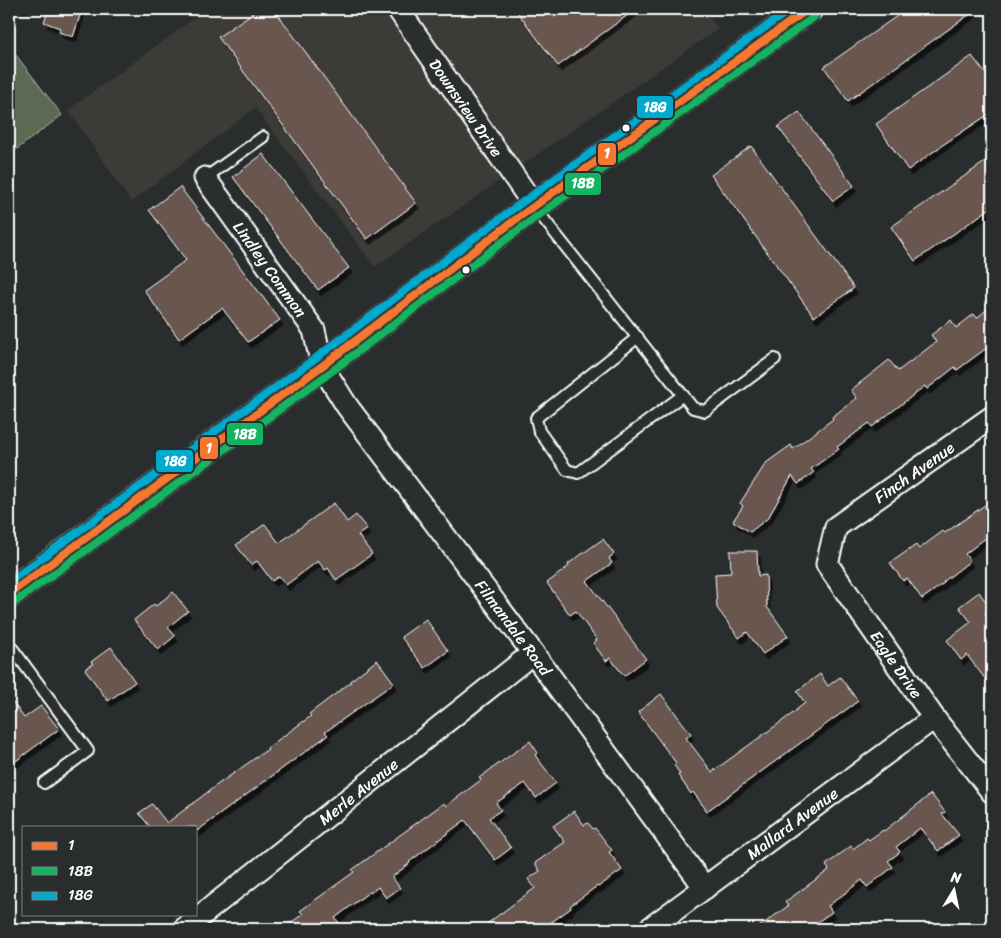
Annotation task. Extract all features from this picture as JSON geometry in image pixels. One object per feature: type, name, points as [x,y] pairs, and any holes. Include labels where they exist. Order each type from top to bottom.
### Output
[{"type":"main road","points":[[9,594],[322,366],[534,207],[808,9]]},
{"type":"street","name":"Downsview Drive","points":[[398,9],[534,207]]},
{"type":"street","name":"Lindley Common","points":[[206,178],[314,330],[322,366]]},
{"type":"street","name":"Filmandale Road","points":[[322,366],[347,406],[533,653],[705,888]]},
{"type":"street","name":"Finch Avenue","points":[[836,527],[992,417]]},
{"type":"street","name":"Eagle Drive","points":[[836,527],[826,564],[934,718],[992,792]]},
{"type":"street","name":"Merle Avenue","points":[[184,929],[533,653]]},
{"type":"street","name":"Mallard Avenue","points":[[649,929],[934,718]]},
{"type":"lane","points":[[206,178],[263,137]]},
{"type":"lane","points":[[534,207],[693,408],[705,411],[776,359]]},
{"type":"lane","points":[[638,338],[536,418],[539,430],[567,470],[578,473],[683,395]]},
{"type":"lane","points":[[9,644],[88,751],[44,783]]},
{"type":"shaded area","points":[[207,9],[703,9],[718,29],[375,267],[255,108],[131,202],[68,110]]},
{"type":"green space","points":[[9,46],[62,115],[9,155]]},
{"type":"building","points":[[49,9],[82,9],[73,37],[59,32],[60,28],[44,22]]},
{"type":"building","points":[[258,9],[274,9],[416,203],[367,239],[218,37]]},
{"type":"building","points":[[515,9],[636,9],[558,66]]},
{"type":"building","points":[[907,9],[977,9],[848,101],[824,67]]},
{"type":"building","points":[[972,56],[992,82],[992,112],[908,170],[876,124]]},
{"type":"building","points":[[799,112],[854,186],[833,201],[778,127]]},
{"type":"building","points":[[751,146],[854,288],[814,317],[711,175]]},
{"type":"building","points":[[263,154],[349,268],[318,290],[233,177]]},
{"type":"building","points":[[992,157],[992,207],[915,261],[891,227]]},
{"type":"building","points":[[180,187],[280,320],[248,342],[222,308],[179,339],[144,290],[186,260],[149,210]]},
{"type":"building","points":[[992,305],[992,344],[957,370],[955,367],[927,389],[925,386],[872,427],[869,423],[837,447],[839,449],[811,469],[814,472],[798,484],[792,476],[768,518],[750,532],[733,521],[743,506],[740,503],[766,463],[791,445],[793,449],[833,419],[832,417],[857,398],[851,390],[889,360],[898,371],[936,342],[931,335],[951,320],[956,328],[974,314],[977,318]]},
{"type":"building","points":[[992,500],[992,533],[965,554],[970,561],[922,599],[907,578],[903,581],[890,563],[916,545],[919,549],[943,531],[945,533]]},
{"type":"building","points":[[334,503],[347,522],[356,515],[367,529],[358,535],[372,554],[336,580],[328,568],[325,570],[318,561],[286,585],[279,576],[272,581],[257,561],[251,565],[236,545],[265,524],[279,543]]},
{"type":"building","points":[[603,539],[614,554],[609,558],[612,563],[587,581],[646,659],[624,676],[610,658],[606,661],[593,643],[597,640],[576,611],[570,615],[547,583],[569,566],[568,564]]},
{"type":"building","points":[[730,551],[757,551],[758,576],[766,575],[767,607],[788,636],[763,654],[747,632],[739,638],[717,608],[715,574],[731,573]]},
{"type":"building","points":[[173,592],[188,611],[168,627],[175,636],[158,650],[134,620]]},
{"type":"building","points":[[979,592],[991,609],[985,613],[992,622],[992,688],[967,655],[961,660],[947,640],[971,622],[959,607]]},
{"type":"building","points":[[426,619],[448,651],[425,668],[401,637]]},
{"type":"building","points":[[111,647],[135,682],[108,701],[85,669]]},
{"type":"building","points":[[377,660],[394,683],[325,732],[328,735],[198,830],[198,826],[149,826],[139,813],[152,804],[167,823],[311,716],[309,714]]},
{"type":"building","points":[[820,674],[828,686],[840,677],[858,701],[707,811],[693,792],[691,794],[678,775],[680,774],[674,765],[676,763],[638,712],[661,694],[691,734],[686,738],[712,772],[805,703],[797,691]]},
{"type":"building","points":[[9,697],[24,718],[41,706],[59,729],[9,766]]},
{"type":"building","points":[[530,741],[538,753],[535,755],[556,783],[536,798],[525,783],[496,803],[501,810],[489,818],[511,848],[495,860],[465,820],[392,877],[400,888],[386,898],[378,887],[335,918],[344,929],[282,929],[303,914],[300,911],[354,872],[352,870],[444,803],[446,806],[481,780],[479,778]]},
{"type":"building","points":[[931,794],[945,812],[942,814],[959,835],[938,851],[920,828],[896,847],[900,852],[888,861],[893,867],[867,887],[862,880],[828,906],[832,912],[807,929],[756,929],[788,906],[785,902],[829,870],[826,865],[851,846],[853,849],[867,838],[869,840],[884,831]]},
{"type":"building","points":[[574,811],[584,825],[588,823],[593,829],[595,828],[612,850],[609,852],[622,870],[597,886],[542,929],[480,929],[535,888],[528,879],[540,871],[535,863],[565,842],[553,826]]},
{"type":"transit line","name":"18G","points":[[9,582],[316,358],[509,212],[791,9]]},
{"type":"transit line","name":"1","points":[[9,594],[322,366],[515,220],[808,9]]},
{"type":"transit line","name":"18B","points":[[15,602],[328,374],[521,228],[814,17]]}]
